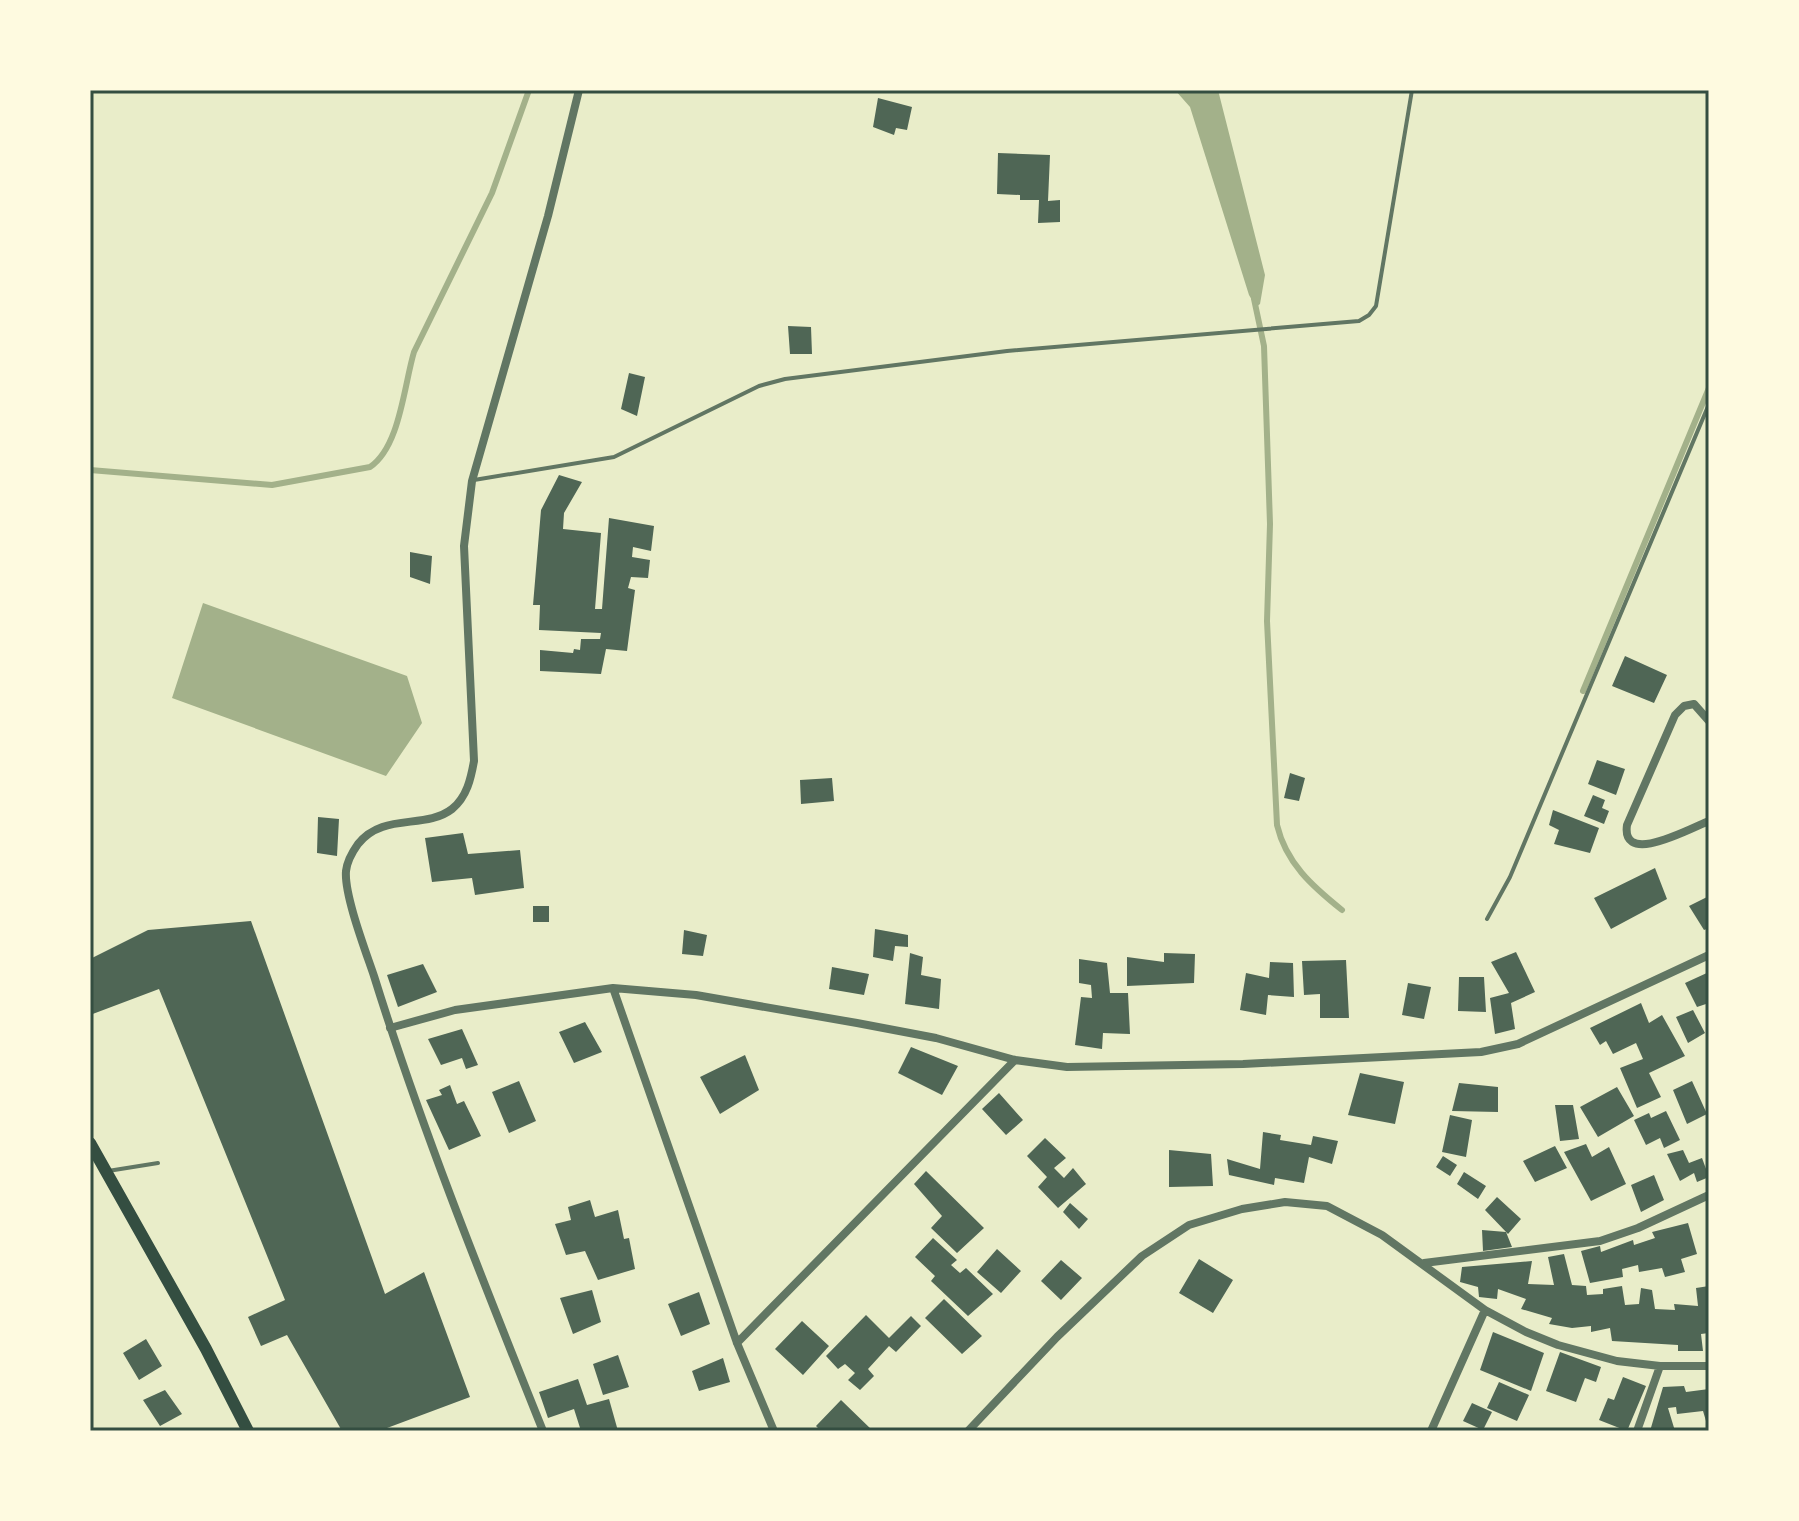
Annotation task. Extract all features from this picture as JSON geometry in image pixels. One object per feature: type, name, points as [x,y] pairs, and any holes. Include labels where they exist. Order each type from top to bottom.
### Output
[{"type":"main road","points":[[90,1143],[206,1349],[248,1431]]},
{"type":"street","points":[[543,1431],[390,1028],[353,911],[346,871],[352,852],[367,833],[392,823],[452,810],[469,787],[474,761],[464,546],[472,481],[548,216],[579,90]]},
{"type":"street","points":[[1709,721],[1694,704],[1684,706],[1675,715],[1626,833],[1635,845],[1647,845],[1709,821]]},
{"type":"street","points":[[390,1028],[455,1010],[613,988],[696,995],[857,1023],[936,1038],[1015,1060],[1067,1067],[1243,1064],[1481,1052],[1518,1044],[1709,955]]},
{"type":"street","points":[[613,988],[737,1343],[774,1431]]},
{"type":"street","points":[[737,1343],[1015,1060]]},
{"type":"street","points":[[1424,1263],[1600,1241],[1638,1228],[1709,1195]]},
{"type":"street","points":[[968,1431],[1057,1337],[1142,1256],[1189,1225],[1242,1209],[1285,1202],[1327,1206],[1382,1235],[1485,1310],[1558,1345],[1617,1361],[1660,1366],[1709,1366]]},
{"type":"street","points":[[1431,1431],[1485,1310]]},
{"type":"street","points":[[1637,1431],[1660,1366]]},
{"type":"lane","points":[[472,481],[614,457],[759,386],[785,379],[1007,351],[1359,321],[1376,306],[1412,90]]},
{"type":"lane","points":[[1487,919],[1510,877],[1709,404]]},
{"type":"lane","points":[[106,1171],[158,1163]]},
{"type":"shaded area","points":[[1175,90],[1218,90],[1265,275],[1260,304],[1256,307],[1249,295],[1190,107]]},
{"type":"shaded area","points":[[203,603],[407,676],[422,723],[386,776],[172,698]]},
{"type":"building","points":[[878,98],[912,107],[907,130],[896,128],[894,135],[873,127]]},
{"type":"building","points":[[998,153],[1050,155],[1048,201],[1060,200],[1060,222],[1038,223],[1039,200],[1020,200],[1020,195],[997,194]]},
{"type":"building","points":[[788,326],[811,327],[812,354],[790,354]]},
{"type":"building","points":[[629,373],[645,377],[637,416],[621,409]]},
{"type":"building","points":[[559,475],[582,482],[564,513],[563,529],[601,533],[595,609],[602,609],[609,518],[654,526],[651,551],[633,547],[632,557],[650,560],[648,578],[631,577],[628,588],[635,590],[627,651],[606,649],[601,674],[540,671],[540,650],[573,653],[574,649],[580,650],[581,639],[600,639],[601,633],[539,630],[540,605],[533,605],[541,510]]},
{"type":"building","points":[[410,552],[432,556],[430,584],[410,577]]},
{"type":"building","points":[[1625,656],[1667,675],[1654,703],[1612,686]]},
{"type":"building","points":[[1597,760],[1625,769],[1616,795],[1588,784]]},
{"type":"building","points":[[1290,773],[1305,778],[1299,801],[1284,798]]},
{"type":"building","points":[[832,778],[834,801],[801,804],[800,780]]},
{"type":"building","points":[[1593,795],[1605,800],[1602,808],[1609,811],[1604,824],[1584,816]]},
{"type":"building","points":[[1553,810],[1599,828],[1590,853],[1554,844],[1559,830],[1549,825]]},
{"type":"building","points":[[318,817],[339,819],[337,856],[317,853]]},
{"type":"building","points":[[463,833],[468,854],[520,850],[524,888],[475,895],[472,878],[432,882],[425,838]]},
{"type":"building","points":[[1655,868],[1667,899],[1611,929],[1594,898]]},
{"type":"building","points":[[1709,896],[1709,928],[1704,930],[1689,906]]},
{"type":"building","points":[[533,906],[549,906],[549,922],[533,922]]},
{"type":"building","points":[[251,921],[385,1294],[424,1272],[470,1397],[379,1431],[342,1431],[287,1335],[261,1346],[248,1317],[285,1300],[159,989],[90,1015],[90,959],[148,930]]},
{"type":"building","points":[[875,929],[908,935],[908,947],[895,946],[893,961],[873,957]]},
{"type":"building","points":[[684,930],[707,935],[703,956],[682,954]]},
{"type":"building","points":[[1516,952],[1535,992],[1511,1003],[1515,1029],[1495,1034],[1490,998],[1509,993],[1491,962]]},
{"type":"building","points":[[910,953],[923,957],[921,975],[941,979],[939,1009],[905,1004]]},
{"type":"building","points":[[1164,953],[1195,954],[1194,983],[1127,986],[1127,957],[1164,962]]},
{"type":"building","points":[[1079,959],[1107,963],[1110,993],[1128,993],[1130,1034],[1103,1033],[1102,1049],[1075,1045],[1081,997],[1092,998],[1091,985],[1079,983]]},
{"type":"building","points":[[1346,960],[1349,1018],[1320,1018],[1320,994],[1304,995],[1302,961]]},
{"type":"building","points":[[1270,962],[1293,963],[1294,997],[1268,995],[1266,1015],[1240,1010],[1246,973],[1269,978]]},
{"type":"building","points":[[423,964],[437,992],[398,1007],[387,975]]},
{"type":"building","points":[[832,967],[869,974],[864,995],[829,989]]},
{"type":"building","points":[[1709,972],[1709,1003],[1697,1007],[1685,983]]},
{"type":"building","points":[[1459,977],[1484,977],[1486,1012],[1458,1011]]},
{"type":"building","points":[[1408,983],[1431,987],[1424,1019],[1402,1015]]},
{"type":"building","points":[[1641,1003],[1649,1023],[1662,1015],[1685,1056],[1649,1073],[1661,1097],[1637,1108],[1620,1068],[1643,1059],[1636,1043],[1613,1054],[1606,1041],[1600,1045],[1590,1028]]},
{"type":"building","points":[[1693,1010],[1705,1033],[1688,1043],[1676,1017]]},
{"type":"building","points":[[585,1022],[602,1052],[574,1063],[559,1032]]},
{"type":"building","points":[[462,1029],[478,1065],[466,1069],[462,1058],[441,1065],[428,1039]]},
{"type":"building","points":[[911,1047],[958,1066],[942,1095],[898,1073]]},
{"type":"building","points":[[745,1055],[759,1090],[720,1114],[700,1077]]},
{"type":"building","points":[[1360,1073],[1404,1082],[1395,1124],[1348,1115]]},
{"type":"building","points":[[519,1081],[536,1121],[509,1133],[492,1092]]},
{"type":"building","points":[[1692,1081],[1707,1114],[1687,1124],[1673,1090]]},
{"type":"building","points":[[1459,1083],[1498,1087],[1498,1112],[1452,1111]]},
{"type":"building","points":[[450,1085],[457,1104],[464,1101],[481,1136],[449,1150],[426,1100],[442,1095],[439,1090]]},
{"type":"building","points":[[1617,1087],[1634,1116],[1598,1137],[1580,1107]]},
{"type":"building","points":[[999,1093],[1023,1120],[1006,1135],[982,1109]]},
{"type":"building","points":[[1555,1105],[1573,1105],[1579,1139],[1560,1141]]},
{"type":"building","points":[[1666,1111],[1680,1140],[1664,1148],[1660,1138],[1646,1145],[1634,1120],[1649,1113],[1651,1118]]},
{"type":"building","points":[[1450,1115],[1472,1120],[1466,1157],[1442,1152]]},
{"type":"building","points":[[1263,1132],[1281,1135],[1280,1140],[1311,1145],[1313,1136],[1338,1141],[1332,1164],[1309,1157],[1304,1183],[1275,1178],[1274,1185],[1229,1175],[1227,1159],[1260,1169]]},
{"type":"building","points":[[1045,1138],[1066,1158],[1054,1168],[1064,1178],[1073,1168],[1086,1184],[1058,1208],[1038,1187],[1047,1177],[1027,1156]]},
{"type":"building","points":[[1586,1144],[1592,1157],[1609,1147],[1626,1184],[1591,1201],[1564,1152]]},
{"type":"building","points":[[1555,1146],[1567,1168],[1535,1182],[1523,1161]]},
{"type":"building","points":[[1169,1150],[1211,1154],[1213,1186],[1169,1187]]},
{"type":"building","points":[[1683,1150],[1689,1163],[1702,1158],[1709,1177],[1697,1182],[1694,1173],[1680,1181],[1667,1154]]},
{"type":"building","points":[[1443,1156],[1457,1165],[1450,1176],[1436,1167]]},
{"type":"building","points":[[926,1171],[984,1228],[957,1253],[931,1228],[942,1216],[914,1184]]},
{"type":"building","points":[[1464,1172],[1486,1186],[1478,1199],[1457,1184]]},
{"type":"building","points":[[1654,1175],[1664,1200],[1641,1212],[1631,1185]]},
{"type":"building","points":[[1497,1197],[1521,1219],[1508,1234],[1485,1210]]},
{"type":"building","points":[[590,1200],[595,1217],[618,1210],[624,1239],[629,1238],[635,1269],[598,1280],[585,1251],[566,1255],[555,1224],[571,1220],[568,1207]]},
{"type":"building","points":[[1070,1203],[1088,1219],[1079,1229],[1063,1212]]},
{"type":"building","points":[[1688,1223],[1697,1254],[1681,1259],[1685,1272],[1665,1277],[1662,1268],[1639,1272],[1638,1265],[1622,1269],[1623,1277],[1590,1283],[1581,1251],[1600,1246],[1601,1252],[1633,1240],[1634,1245],[1655,1238],[1652,1232]]},
{"type":"building","points":[[1482,1230],[1506,1232],[1512,1247],[1483,1251]]},
{"type":"building","points":[[933,1238],[957,1260],[951,1265],[960,1273],[966,1268],[993,1294],[968,1316],[931,1281],[935,1276],[915,1257]]},
{"type":"building","points":[[997,1249],[1021,1271],[1001,1293],[977,1272]]},
{"type":"building","points":[[1564,1254],[1572,1285],[1586,1286],[1587,1295],[1603,1294],[1603,1289],[1622,1286],[1625,1305],[1639,1304],[1641,1288],[1652,1290],[1655,1309],[1675,1310],[1674,1304],[1698,1306],[1696,1288],[1709,1286],[1709,1333],[1701,1334],[1703,1351],[1678,1351],[1678,1345],[1612,1341],[1610,1328],[1591,1332],[1591,1326],[1572,1328],[1549,1324],[1552,1318],[1521,1309],[1526,1299],[1498,1289],[1497,1299],[1479,1297],[1478,1287],[1460,1282],[1462,1267],[1532,1261],[1528,1284],[1554,1285],[1548,1257]]},
{"type":"building","points":[[1199,1259],[1233,1280],[1213,1313],[1179,1293]]},
{"type":"building","points":[[1061,1260],[1082,1278],[1061,1300],[1041,1281]]},
{"type":"building","points":[[592,1290],[601,1322],[573,1334],[560,1298]]},
{"type":"building","points":[[699,1292],[710,1324],[681,1336],[668,1304]]},
{"type":"building","points":[[944,1299],[982,1336],[962,1354],[925,1318]]},
{"type":"building","points":[[866,1315],[889,1338],[911,1316],[921,1326],[896,1352],[889,1346],[868,1369],[874,1376],[860,1390],[848,1380],[855,1373],[845,1364],[838,1369],[826,1356]]},
{"type":"building","points":[[802,1321],[829,1346],[803,1375],[775,1349]]},
{"type":"building","points":[[1493,1332],[1544,1353],[1531,1391],[1480,1370]]},
{"type":"building","points":[[146,1339],[162,1366],[139,1380],[123,1353]]},
{"type":"building","points":[[1560,1352],[1601,1367],[1596,1382],[1585,1378],[1576,1402],[1546,1391]]},
{"type":"building","points":[[618,1355],[629,1387],[603,1395],[593,1364]]},
{"type":"building","points":[[723,1358],[730,1382],[699,1391],[692,1371]]},
{"type":"building","points":[[1623,1377],[1646,1386],[1627,1431],[1599,1420],[1608,1398],[1614,1400]]},
{"type":"building","points":[[578,1379],[587,1405],[609,1399],[618,1431],[581,1431],[574,1409],[548,1418],[539,1392]]},
{"type":"building","points":[[1499,1382],[1529,1395],[1517,1421],[1487,1408]]},
{"type":"building","points":[[1684,1386],[1686,1392],[1709,1389],[1709,1431],[1703,1411],[1677,1414],[1676,1407],[1668,1408],[1675,1431],[1650,1431],[1663,1387]]},
{"type":"building","points":[[165,1390],[182,1414],[160,1426],[143,1400]]},
{"type":"building","points":[[841,1400],[873,1431],[821,1431],[816,1426]]},
{"type":"building","points":[[1472,1403],[1492,1412],[1483,1430],[1463,1421]]},
{"type":"waterway","points":[[90,470],[272,485],[370,467],[380,458],[394,431],[414,352],[492,193],[529,90]]},
{"type":"waterway","points":[[1254,299],[1264,346],[1270,524],[1267,621],[1277,825],[1287,851],[1302,873],[1342,910]]},
{"type":"waterway","points":[[1583,691],[1709,388]]}]
